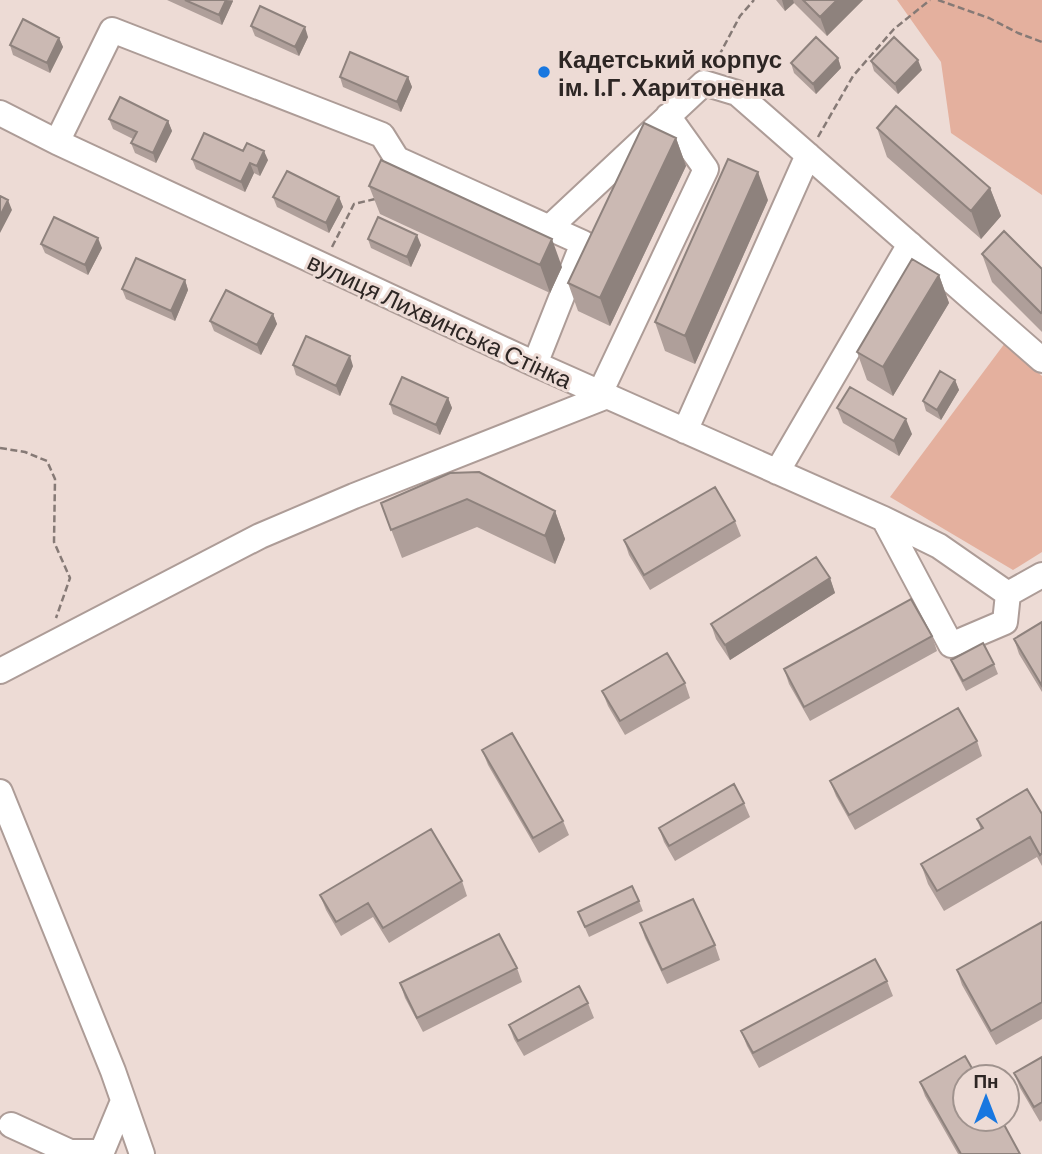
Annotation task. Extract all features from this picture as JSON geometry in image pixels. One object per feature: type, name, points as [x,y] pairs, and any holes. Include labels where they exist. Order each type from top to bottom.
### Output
[{"type":"street","points":[[57,142],[112,30],[382,135],[397,159],[583,243],[536,364]]},
{"type":"street","points":[[548,228],[704,83],[737,93],[1042,360]]},
{"type":"street","name":"вулиця Лихвинська Стінка","points":[[0,113],[536,364],[884,519],[939,546],[1008,594]]},
{"type":"street","points":[[0,671],[260,536],[604,395],[706,169],[668,116]]},
{"type":"street","points":[[685,431],[808,155]]},
{"type":"street","points":[[777,471],[910,244]]},
{"type":"street","points":[[884,519],[951,645],[1005,622],[1008,594],[1042,575]]},
{"type":"street","points":[[0,792],[113,1071],[142,1154]]},
{"type":"street","points":[[11,1125],[70,1152],[102,1153],[123,1101]]},
{"type":"path","points":[[704,83],[740,16],[754,0]]},
{"type":"path","points":[[808,155],[853,76],[894,29],[930,0]]},
{"type":"path","points":[[938,0],[1042,41]]},
{"type":"path","points":[[323,266],[354,204],[375,199]]},
{"type":"path","points":[[0,448],[25,452],[47,461],[55,480],[54,542],[70,578],[47,645]]},
{"type":"shaded area","points":[[897,0],[1042,0],[1042,195],[951,133],[941,62]]},
{"type":"shaded area","points":[[1005,343],[1042,376],[1042,552],[1013,570],[890,497]]},
{"type":"building","points":[[185,0],[226,0],[219,15]]},
{"type":"building","points":[[803,0],[837,0],[820,17]]},
{"type":"building","points":[[260,6],[305,27],[295,47],[251,26]]},
{"type":"building","points":[[23,19],[59,38],[47,63],[10,45]]},
{"type":"building","points":[[816,37],[838,58],[813,84],[791,63]]},
{"type":"building","points":[[894,37],[918,60],[895,84],[871,61]]},
{"type":"building","points":[[350,52],[408,77],[397,102],[340,77]]},
{"type":"building","points":[[120,97],[168,121],[153,153],[131,143],[137,132],[109,119]]},
{"type":"building","points":[[896,106],[990,188],[971,211],[877,128]]},
{"type":"building","points":[[644,123],[676,138],[600,298],[568,283]]},
{"type":"building","points":[[204,133],[243,151],[247,143],[264,151],[257,166],[250,163],[241,182],[192,159]]},
{"type":"building","points":[[728,159],[758,172],[685,336],[655,322]]},
{"type":"building","points":[[381,160],[552,239],[540,265],[369,186]]},
{"type":"building","points":[[287,171],[339,197],[326,223],[273,197]]},
{"type":"building","points":[[0,196],[8,200],[0,216]]},
{"type":"building","points":[[54,217],[98,238],[85,265],[41,244]]},
{"type":"building","points":[[378,217],[417,235],[407,257],[368,239]]},
{"type":"building","points":[[1004,231],[1042,269],[1041,313],[982,254]]},
{"type":"building","points":[[136,258],[185,280],[171,311],[122,289]]},
{"type":"building","points":[[912,259],[939,275],[883,367],[857,352]]},
{"type":"building","points":[[226,290],[273,314],[257,345],[210,321]]},
{"type":"building","points":[[306,336],[350,356],[336,386],[293,365]]},
{"type":"building","points":[[940,371],[955,380],[937,410],[923,401]]},
{"type":"building","points":[[402,377],[448,398],[436,425],[390,404]]},
{"type":"building","points":[[850,387],[906,419],[894,441],[837,408]]},
{"type":"building","points":[[479,472],[555,511],[545,536],[467,499],[391,530],[381,503],[450,473]]},
{"type":"building","points":[[715,487],[735,521],[644,575],[624,540]]},
{"type":"building","points":[[816,557],[830,578],[725,645],[711,624]]},
{"type":"building","points":[[911,599],[932,636],[804,707],[784,669]]},
{"type":"building","points":[[1042,622],[1042,686],[1014,639]]},
{"type":"building","points":[[983,643],[994,664],[963,681],[951,660]]},
{"type":"building","points":[[667,653],[685,683],[620,721],[602,691]]},
{"type":"building","points":[[958,708],[977,741],[849,815],[830,781]]},
{"type":"building","points":[[512,733],[563,821],[533,838],[482,750]]},
{"type":"building","points":[[734,784],[744,803],[669,846],[659,828]]},
{"type":"building","points":[[1027,789],[1042,814],[1042,853],[1040,855],[1030,837],[937,891],[921,864],[983,828],[977,819]]},
{"type":"building","points":[[431,829],[462,881],[383,928],[368,903],[336,922],[320,895]]},
{"type":"building","points":[[632,886],[639,901],[585,927],[578,912]]},
{"type":"building","points":[[693,899],[715,945],[662,970],[640,923]]},
{"type":"building","points":[[1042,922],[1042,1002],[991,1031],[957,970]]},
{"type":"building","points":[[499,934],[517,968],[417,1018],[400,983]]},
{"type":"building","points":[[875,959],[887,981],[753,1053],[741,1031]]},
{"type":"building","points":[[579,986],[588,1003],[518,1041],[509,1025]]},
{"type":"building","points":[[965,1056],[969,1063],[953,1063]]},
{"type":"building","points":[[1042,1057],[1042,1102],[1034,1107],[1021,1085],[1021,1069]]},
{"type":"building","points":[[951,1064],[951,1133],[1009,1133],[1020,1154],[961,1154],[920,1082]]},
{"type":"place","name":"Кадетський корпус ім. І.Г. Харитоненка","points":[[544,72]]}]
